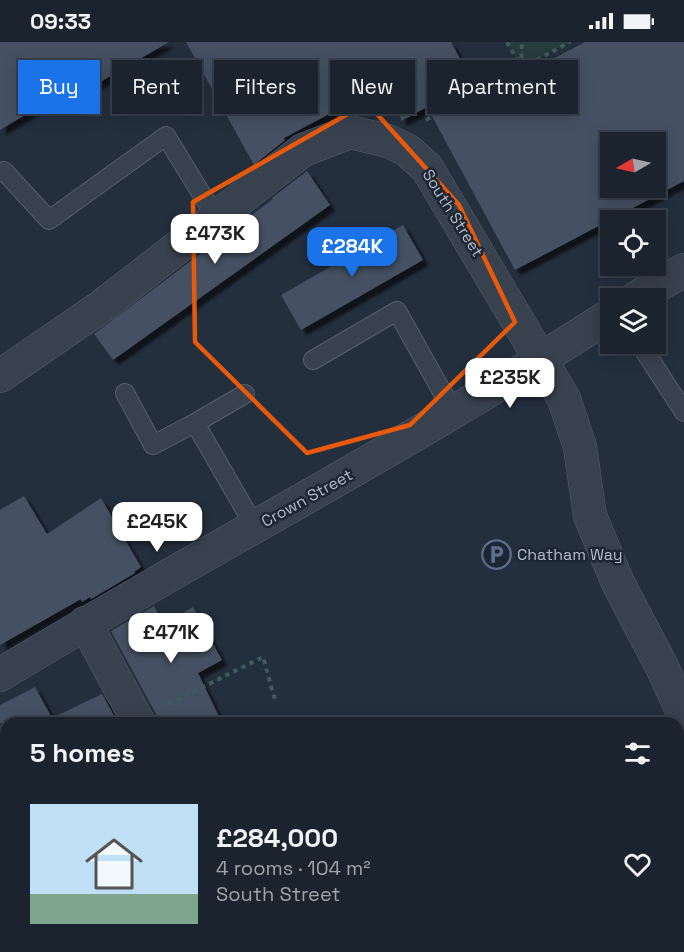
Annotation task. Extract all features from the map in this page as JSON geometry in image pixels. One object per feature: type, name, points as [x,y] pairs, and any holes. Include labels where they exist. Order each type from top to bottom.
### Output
[{"type":"street","name":"South Street","points":[[0,376],[102,306],[215,216],[303,150],[350,132],[388,141],[407,150],[427,168],[564,399],[577,438],[590,516],[618,583],[661,665],[684,716]]},
{"type":"street","points":[[653,288],[684,270]]},
{"type":"street","name":"Crown Street","points":[[0,675],[85,623],[454,413],[600,322]]},
{"type":"street","points":[[85,623],[135,717]]},
{"type":"lane","points":[[4,171],[49,219],[166,136],[215,216]]},
{"type":"lane","points":[[313,360],[397,311],[454,413]]},
{"type":"lane","points":[[646,354],[684,412]]},
{"type":"lane","points":[[125,393],[153,445],[245,394]]},
{"type":"lane","points":[[195,423],[255,527]]},
{"type":"path","points":[[507,42],[517,60]]},
{"type":"path","points":[[521,60],[522,42]]},
{"type":"path","points":[[535,60],[570,42]]},
{"type":"path","points":[[388,141],[437,114]]},
{"type":"path","points":[[148,717],[263,657],[275,699]]},
{"type":"highlighted area","points":[[367,103],[459,205],[515,322],[410,425],[307,453],[195,342],[193,202]]},
{"type":"green space","points":[[507,42],[570,42],[535,60],[517,60]]},
{"type":"building","points":[[0,42],[169,42],[138,60],[112,60],[112,75],[100,82],[100,60],[18,60],[18,114],[26,114],[0,130]]},
{"type":"building","points":[[186,42],[451,42],[461,60],[427,60],[427,107],[415,113],[415,60],[330,60],[330,114],[284,138],[285,140],[254,165],[226,114],[318,114],[318,60],[214,60],[214,93],[202,71],[202,60],[196,60]]},
{"type":"building","points":[[585,42],[684,42],[684,181],[666,190],[666,132],[600,132],[600,198],[652,198],[629,210],[600,210],[600,225],[515,270],[431,114],[578,114],[578,60],[551,60]]},
{"type":"building","points":[[400,114],[414,114],[401,121]]},
{"type":"building","points":[[307,171],[330,205],[113,360],[94,334]]},
{"type":"building","points":[[403,225],[423,260],[301,330],[281,295]]},
{"type":"building","points":[[24,496],[47,534],[101,498],[141,567],[135,573],[91,599],[90,597],[82,602],[81,599],[0,645],[0,510]]},
{"type":"building","points":[[154,606],[164,624],[193,607],[222,660],[198,673],[219,717],[157,717],[111,631]]},
{"type":"building","points":[[35,687],[51,717],[0,717],[0,705]]},
{"type":"building","points":[[102,694],[115,717],[54,717]]},
{"type":"place","name":"Chatham Way","points":[[496,554]]}]
